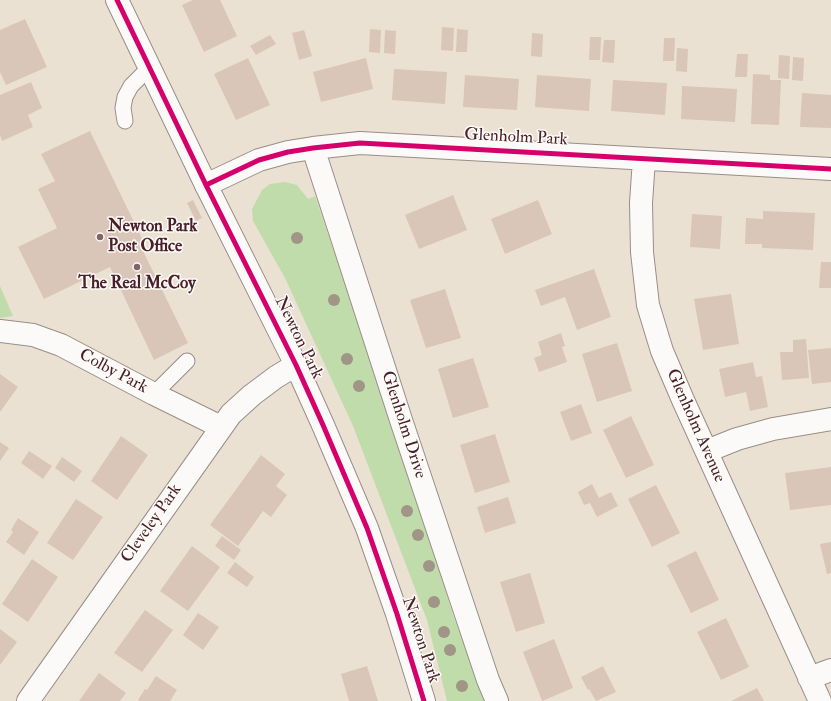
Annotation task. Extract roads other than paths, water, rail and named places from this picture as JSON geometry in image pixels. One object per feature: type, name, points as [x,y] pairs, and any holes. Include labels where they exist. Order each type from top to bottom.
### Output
[{"type":"street","name":"Newton Park","points":[[117,0],[206,185],[296,365],[367,528],[398,614],[424,701]]},
{"type":"street","name":"Glenholm Park","points":[[206,185],[259,160],[288,152],[360,143],[831,169]]},
{"type":"street","name":"Glenholm Drive","points":[[313,148],[400,420],[488,680],[497,701]]},
{"type":"street","name":"Glenholm Avenue","points":[[644,159],[641,203],[642,252],[648,305],[662,351],[820,701]]},
{"type":"street","name":"Colby Park","points":[[0,331],[33,335],[61,345],[221,427]]},
{"type":"street","name":"Cleveley Park","points":[[28,701],[231,414],[252,395],[276,377],[296,365]]},
{"type":"street","points":[[707,451],[737,439],[773,429],[831,419]]},
{"type":"street","points":[[809,678],[831,670]]},
{"type":"lane","points":[[125,121],[123,108],[125,97],[131,86],[149,68]]},
{"type":"lane","points":[[154,394],[186,360]]},
{"type":"place","name":"Newton Park Post Office","points":[[100,237]]},
{"type":"place","name":"The Real McCoy","points":[[137,267]]}]
